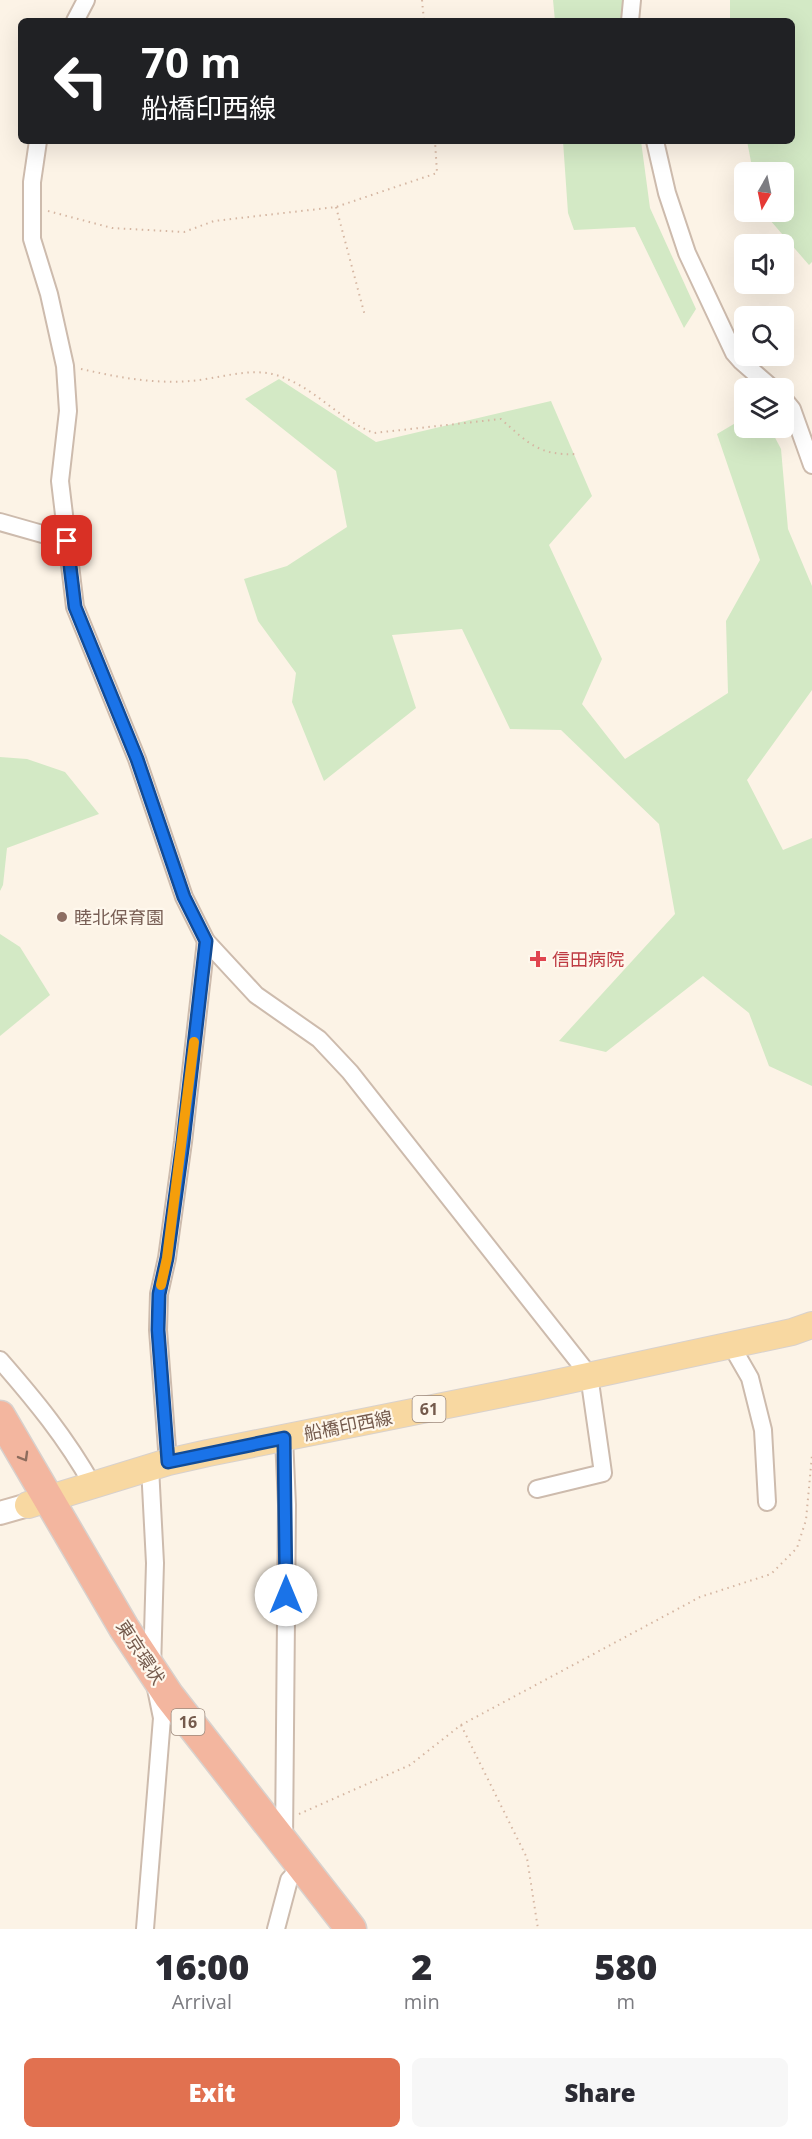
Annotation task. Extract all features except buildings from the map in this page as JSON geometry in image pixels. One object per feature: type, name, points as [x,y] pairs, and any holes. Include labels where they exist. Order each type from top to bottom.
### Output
[{"type":"highway","name":"東京環状","points":[[0,1416],[25,1505],[124,1628],[169,1696],[351,1929]]},
{"type":"highway","name":"東京環状","points":[[0,1456],[25,1505],[162,1718],[290,1853],[328,1929]]},
{"type":"main road","name":"船橋印西線","points":[[25,1505],[159,1465],[731,1346],[812,1325]]},
{"type":"street","points":[[77,18],[86,0]]},
{"type":"street","points":[[630,18],[632,0]]},
{"type":"street","points":[[38,144],[32,182],[34,251],[49,294],[65,366],[68,411],[60,481],[75,607],[137,759],[184,897],[206,941],[255,995],[319,1039],[350,1072],[588,1376],[603,1473],[537,1489]]},
{"type":"street","points":[[656,144],[676,221],[700,281],[735,353],[741,362],[760,378]]},
{"type":"street","points":[[794,415],[812,465]]},
{"type":"street","points":[[0,522],[67,541]]},
{"type":"street","points":[[145,1929],[162,1718],[152,1669],[159,1465],[159,1294],[167,1258],[183,1142],[206,941]]},
{"type":"street","points":[[731,1346],[750,1378],[763,1430],[767,1502]]},
{"type":"street","points":[[0,1360],[34,1398],[71,1446],[92,1484]]},
{"type":"street","points":[[276,1929],[290,1853],[287,1505],[284,1438]]},
{"type":"path","points":[[422,0],[424,18]]},
{"type":"path","points":[[33,207],[112,228],[184,232],[214,220],[336,207],[437,173],[435,144]]},
{"type":"path","points":[[336,207],[365,316]]},
{"type":"path","points":[[65,366],[141,381],[190,381],[241,373],[274,374],[293,381],[332,407],[355,426],[374,433],[501,419],[532,446],[554,455],[577,454]]},
{"type":"path","points":[[290,1853],[461,1725],[700,1597],[771,1574],[797,1548],[807,1520],[812,1455]]},
{"type":"path","points":[[461,1725],[527,1858],[538,1929]]},
{"type":"green space","points":[[553,0],[624,0],[627,18],[555,18]]},
{"type":"green space","points":[[730,0],[812,0],[812,262],[809,265],[794,248],[794,234],[782,234],[772,222],[794,222],[794,162],[751,162],[748,144],[795,144],[795,18],[730,18]]},
{"type":"green space","points":[[563,144],[641,144],[650,208],[696,309],[684,328],[635,227],[574,230],[568,213]]},
{"type":"green space","points":[[279,379],[376,442],[551,401],[592,496],[549,545],[602,659],[582,704],[625,759],[728,693],[726,621],[760,560],[717,434],[734,424],[734,438],[775,438],[781,449],[788,529],[812,586],[812,690],[747,780],[783,850],[812,838],[812,1086],[769,1066],[749,1013],[703,976],[606,1052],[559,1041],[675,914],[659,824],[561,730],[510,729],[462,629],[392,635],[416,708],[324,781],[292,702],[296,673],[258,621],[244,579],[287,566],[347,527],[336,471],[245,399]]},
{"type":"green space","points":[[0,757],[27,759],[65,772],[99,814],[7,848],[3,885],[0,891]]},
{"type":"green space","points":[[0,934],[20,947],[50,995],[0,1036]]},
{"type":"slow traffic","points":[[161,1285],[167,1258],[183,1142],[194,1042]]},
{"type":"place","name":"睦北保育園","points":[[62,917]]},
{"type":"place","name":"信田病院","points":[[538,959]]},
{"type":"route","points":[[67,541],[75,607],[137,759],[184,897],[206,941],[183,1142],[167,1258],[159,1294],[158,1330],[168,1462],[284,1438],[287,1505],[286,1595]]}]
